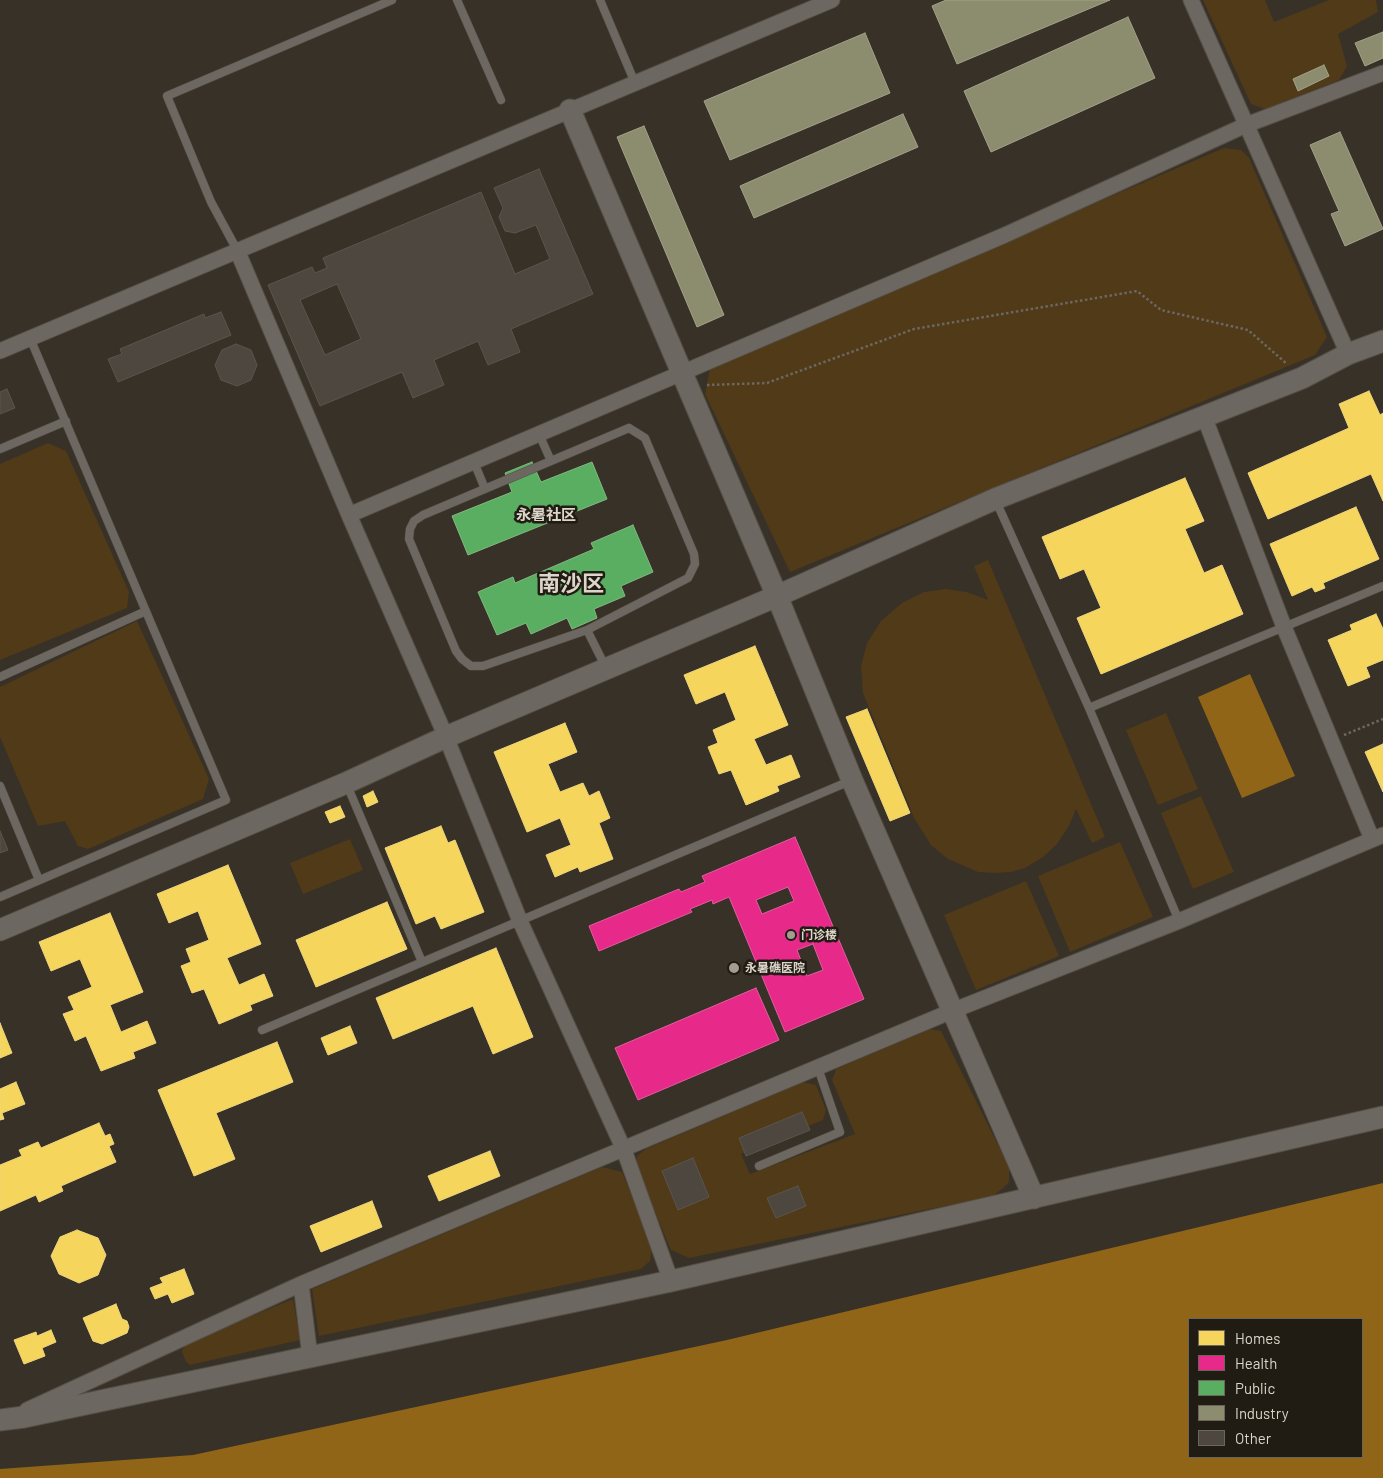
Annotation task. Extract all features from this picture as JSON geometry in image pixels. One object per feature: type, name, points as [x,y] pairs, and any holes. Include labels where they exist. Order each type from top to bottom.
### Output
[{"type":"street","points":[[0,351],[832,0]]},
{"type":"street","points":[[1192,0],[1348,354]]},
{"type":"street","points":[[349,516],[539,434],[683,380],[1246,124],[1383,73]]},
{"type":"street","points":[[570,110],[683,380],[777,596],[852,780],[1034,1198]]},
{"type":"street","points":[[237,250],[349,516],[446,737],[520,921],[624,1150],[671,1281]]},
{"type":"street","points":[[0,930],[346,784],[446,737],[777,596],[995,499],[1302,378],[1348,354],[1383,341]]},
{"type":"street","points":[[3,1420],[301,1284],[952,1011],[1179,921],[1378,837],[1331,740],[1284,627],[1204,416]]},
{"type":"street","points":[[3,1420],[671,1281],[1383,1117]]},
{"type":"street","points":[[301,1284],[310,1357]]},
{"type":"lane","points":[[237,250],[211,202],[167,96],[392,0]]},
{"type":"lane","points":[[457,0],[501,100]]},
{"type":"lane","points":[[600,0],[636,83]]},
{"type":"lane","points":[[0,897],[226,800],[30,338]]},
{"type":"lane","points":[[0,449],[66,421]]},
{"type":"lane","points":[[629,428],[637,432],[645,438],[694,554],[695,564],[688,578],[588,630],[483,666],[471,666],[456,651],[409,539],[410,529],[414,521],[423,515],[551,461],[629,428]]},
{"type":"lane","points":[[539,434],[551,461]]},
{"type":"lane","points":[[474,462],[485,489]]},
{"type":"lane","points":[[995,499],[1089,708],[1179,921]]},
{"type":"lane","points":[[1089,708],[1383,586]]},
{"type":"lane","points":[[0,677],[146,611]]},
{"type":"lane","points":[[588,630],[606,668]]},
{"type":"lane","points":[[262,1030],[852,780]]},
{"type":"lane","points":[[346,784],[422,962]]},
{"type":"lane","points":[[0,786],[39,880]]},
{"type":"lane","points":[[759,1166],[840,1132],[818,1068]]},
{"type":"path","points":[[683,380],[766,382],[914,329],[1137,291],[1161,310],[1248,330],[1302,378]]},
{"type":"path","points":[[1331,740],[1383,719]]},
{"type":"shaded area","points":[[1203,0],[1265,0],[1274,22],[1329,0],[1376,0],[1378,12],[1338,34],[1347,66],[1339,80],[1265,109],[1251,104]]},
{"type":"shaded area","points":[[1224,148],[1241,150],[1249,158],[1327,337],[1315,355],[790,572],[705,394],[710,368]]},
{"type":"shaded area","points":[[48,443],[66,451],[129,592],[127,608],[0,660],[0,464]]},
{"type":"shaded area","points":[[988,560],[1105,837],[1092,843],[1076,809],[1069,826],[1057,844],[1043,857],[1025,868],[1011,872],[995,873],[978,872],[948,859],[931,845],[914,818],[863,693],[861,666],[867,643],[881,621],[902,603],[924,592],[946,589],[967,592],[988,600],[974,566]]},
{"type":"shaded area","points":[[137,621],[209,779],[203,799],[88,849],[78,846],[65,821],[38,826],[0,737],[0,687]]},
{"type":"shaded area","points":[[1250,674],[1295,776],[1242,798],[1198,697]]},
{"type":"shaded area","points":[[1166,713],[1198,789],[1158,805],[1126,730]]},
{"type":"shaded area","points":[[1201,796],[1234,872],[1193,889],[1161,813]]},
{"type":"shaded area","points":[[350,839],[363,870],[303,894],[290,863]]},
{"type":"shaded area","points":[[1120,842],[1153,917],[1070,952],[1038,876]]},
{"type":"shaded area","points":[[1026,881],[1059,956],[976,990],[944,915]]},
{"type":"shaded area","points":[[930,1029],[941,1031],[1009,1167],[1009,1182],[1003,1188],[993,1196],[689,1258],[671,1250],[636,1168],[637,1156],[646,1149],[803,1082],[816,1085],[826,1110],[823,1120],[741,1154],[750,1174],[855,1134],[832,1080],[836,1069]]},
{"type":"shaded area","points":[[602,1167],[622,1172],[652,1246],[650,1261],[641,1269],[319,1336],[312,1289]]},
{"type":"shaded area","points":[[1383,1183],[1383,1478],[0,1478],[0,1469],[193,1455],[727,1340]]},
{"type":"shaded area","points":[[293,1299],[300,1340],[190,1365],[185,1360],[182,1351],[185,1344]]},
{"type":"building: Homes","points":[[1369,391],[1380,415],[1383,413],[1383,501],[1371,474],[1268,519],[1248,473],[1349,428],[1339,404]]},
{"type":"building: Homes","points":[[1185,478],[1204,521],[1185,529],[1204,573],[1222,565],[1243,614],[1101,674],[1077,618],[1101,608],[1084,569],[1060,579],[1042,537]]},
{"type":"building: Homes","points":[[1356,507],[1379,559],[1323,583],[1325,588],[1315,592],[1312,587],[1292,596],[1270,544]]},
{"type":"building: Homes","points":[[1376,614],[1383,629],[1383,660],[1366,667],[1370,677],[1348,686],[1328,640],[1352,630],[1350,625]]},
{"type":"building: Homes","points":[[755,646],[788,725],[754,739],[766,765],[791,755],[800,777],[777,786],[779,791],[746,805],[731,770],[719,774],[708,747],[718,743],[713,730],[736,720],[725,692],[696,704],[684,675]]},
{"type":"building: Homes","points":[[867,709],[910,813],[890,821],[846,717]]},
{"type":"building: Homes","points":[[565,723],[577,752],[548,764],[560,792],[583,783],[589,796],[599,791],[610,818],[599,823],[613,859],[580,872],[578,867],[555,877],[546,855],[571,845],[560,818],[527,832],[494,752]]},
{"type":"building: Homes","points":[[1383,744],[1383,792],[1365,752]]},
{"type":"building: Homes","points":[[373,791],[378,802],[367,807],[363,796]]},
{"type":"building: Homes","points":[[340,806],[345,817],[330,823],[325,812]]},
{"type":"building: Homes","points":[[441,826],[448,843],[455,840],[484,912],[441,929],[435,916],[416,924],[385,848]]},
{"type":"building: Homes","points":[[228,865],[261,944],[227,958],[239,985],[264,974],[273,996],[250,1005],[252,1010],[219,1024],[204,989],[192,993],[181,966],[191,962],[186,949],[209,940],[198,911],[169,923],[157,894]]},
{"type":"building: Homes","points":[[387,902],[407,949],[316,987],[296,940]]},
{"type":"building: Homes","points":[[110,913],[143,992],[110,1005],[121,1032],[147,1021],[156,1043],[133,1052],[135,1058],[101,1071],[86,1036],[75,1041],[63,1014],[74,1010],[68,997],[92,987],[80,959],[51,971],[39,942]]},
{"type":"building: Homes","points":[[496,948],[533,1037],[493,1054],[473,1006],[393,1039],[376,998]]},
{"type":"building: Homes","points":[[0,1023],[12,1053],[0,1058]]},
{"type":"building: Homes","points":[[350,1026],[357,1043],[328,1055],[321,1038]]},
{"type":"building: Homes","points":[[277,1042],[293,1082],[216,1113],[235,1159],[194,1176],[158,1090]]},
{"type":"building: Homes","points":[[16,1082],[25,1104],[2,1113],[4,1119],[0,1120],[0,1089]]},
{"type":"building: Homes","points":[[99,1123],[105,1136],[110,1134],[114,1144],[109,1146],[116,1162],[61,1186],[63,1191],[39,1202],[36,1195],[0,1211],[0,1165],[22,1156],[19,1150],[38,1142],[41,1148]]},
{"type":"building: Homes","points":[[490,1151],[500,1176],[439,1201],[428,1176]]},
{"type":"building: Homes","points":[[372,1201],[382,1227],[321,1252],[310,1226]]},
{"type":"building: Homes","points":[[77,1230],[98,1238],[106,1255],[98,1275],[79,1283],[59,1274],[51,1256],[60,1237]]},
{"type":"building: Homes","points":[[184,1269],[194,1294],[172,1303],[168,1294],[155,1299],[150,1288],[163,1283],[160,1278]]},
{"type":"building: Homes","points":[[116,1304],[122,1319],[127,1321],[129,1327],[127,1333],[102,1344],[93,1341],[83,1318]]},
{"type":"building: Homes","points":[[51,1330],[56,1342],[42,1348],[45,1356],[24,1364],[14,1340],[36,1332],[37,1336]]},
{"type":"building: Health","name":"门诊楼","points":[[795,837],[864,999],[785,1032],[729,897],[713,904],[712,900],[690,909],[692,912],[599,951],[589,926],[679,889],[681,892],[705,882],[702,876]],"holes":[[[788,887],[794,901],[762,914],[756,900]],[[813,944],[823,970],[807,976],[797,950]]]},
{"type":"building: Health","points":[[756,988],[779,1040],[638,1100],[615,1048]]},
{"type":"building: Public","points":[[532,462],[541,482],[592,462],[607,499],[468,555],[452,516],[512,492],[505,473]]},
{"type":"building: Public","points":[[633,525],[653,572],[621,586],[625,596],[594,609],[597,618],[572,629],[567,618],[531,634],[526,623],[497,635],[478,592],[513,577],[515,583],[594,549],[591,543]]},
{"type":"building: Industry","points":[[946,0],[1110,0],[957,64],[932,6]]},
{"type":"building: Industry","points":[[1128,17],[1155,78],[991,152],[964,91]]},
{"type":"building: Industry","points":[[1383,32],[1383,58],[1365,66],[1355,43]]},
{"type":"building: Industry","points":[[865,33],[890,93],[730,160],[704,101]]},
{"type":"building: Industry","points":[[1324,65],[1329,76],[1298,91],[1293,79]]},
{"type":"building: Industry","points":[[903,114],[918,147],[754,218],[740,186]]},
{"type":"building: Industry","points":[[644,126],[724,315],[697,327],[617,137]]},
{"type":"building: Industry","points":[[1340,132],[1383,229],[1345,246],[1331,214],[1339,211],[1310,145]]},
{"type":"building: Other","points":[[539,169],[593,294],[511,329],[520,352],[488,365],[478,341],[434,360],[444,385],[413,398],[402,372],[320,406],[268,285],[312,267],[315,273],[327,268],[323,258],[481,192],[515,274],[550,259],[536,225],[515,233],[505,231],[499,217],[503,208],[494,188]],"holes":[[[337,284],[361,339],[325,355],[300,300]]]},
{"type":"building: Other","points":[[221,312],[231,335],[118,382],[108,359],[122,354],[120,349],[204,314],[205,318]]},
{"type":"building: Other","points":[[236,344],[251,350],[257,365],[251,380],[237,386],[221,380],[215,365],[222,350]]},
{"type":"building: Other","points":[[7,389],[15,408],[0,414],[0,392]]},
{"type":"building: Other","points":[[0,831],[8,850],[0,853]]},
{"type":"building: Other","points":[[802,1112],[810,1130],[746,1156],[739,1138]]},
{"type":"building: Other","points":[[693,1158],[709,1197],[678,1210],[662,1171]]},
{"type":"building: Other","points":[[798,1186],[806,1206],[776,1218],[767,1198]]},
{"type":"place","name":"门诊楼","points":[[791,935]]},
{"type":"place","name":"永暑礁医院","points":[[734,968]]},
{"type":"district","name":"永暑社区","points":[[546,515]]},
{"type":"district","name":"南沙区","points":[[571,584]]}]
